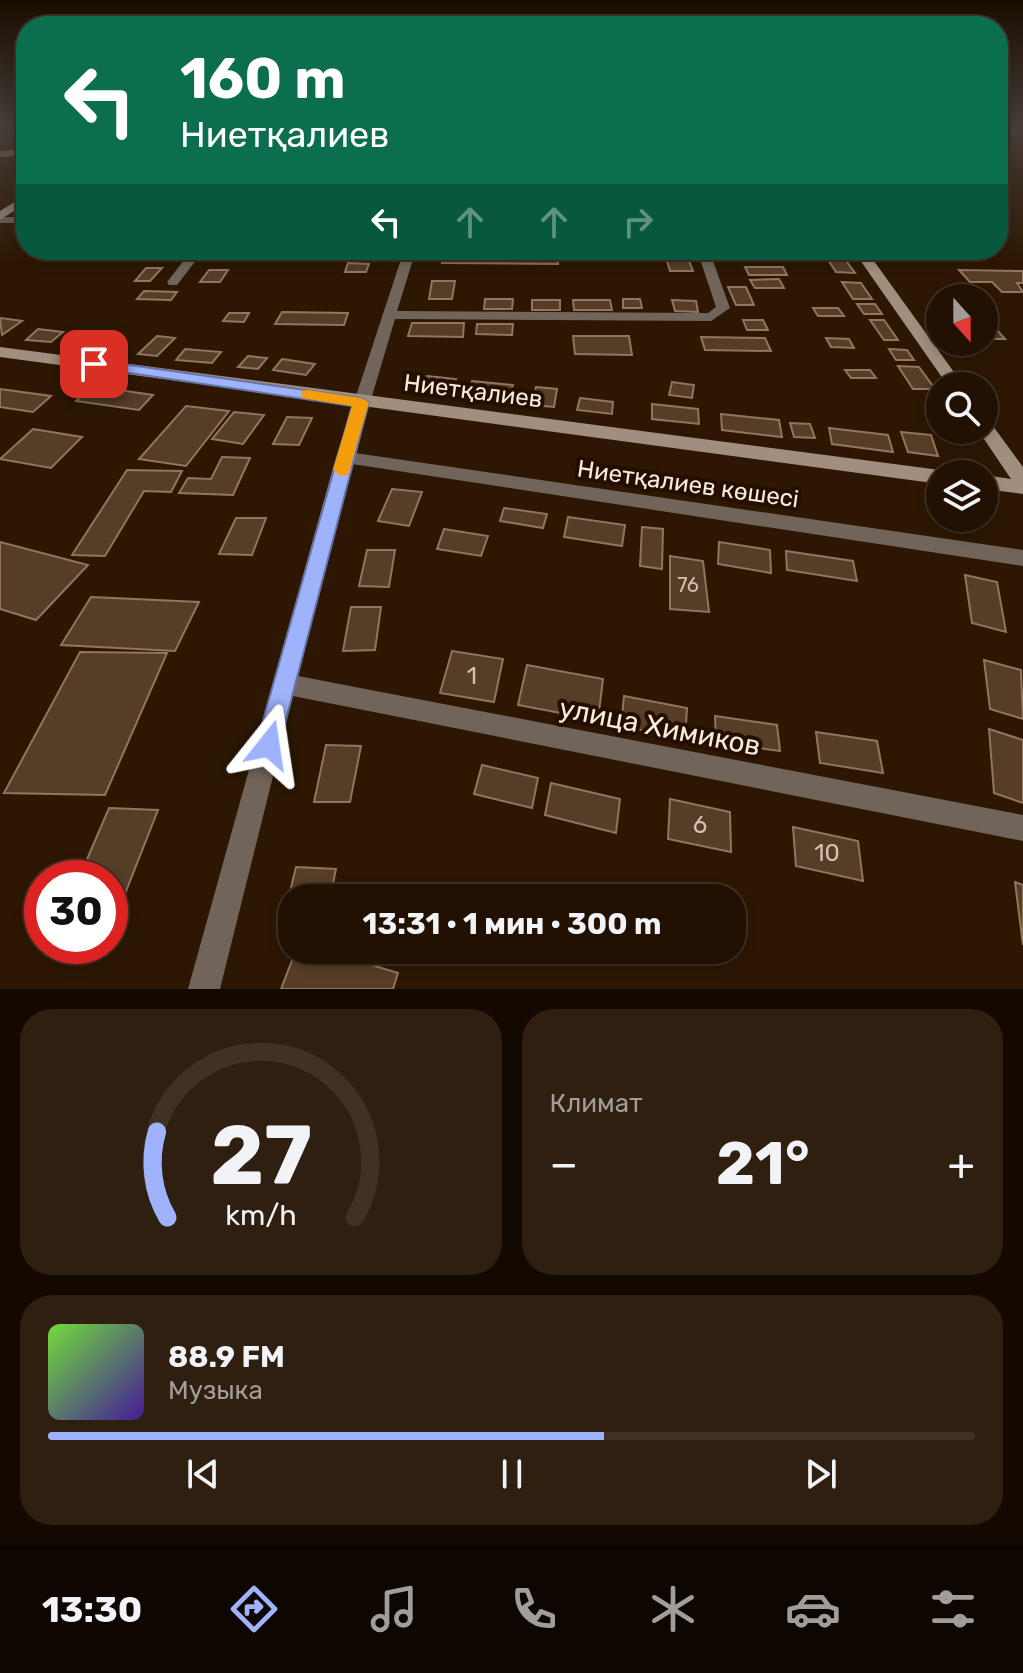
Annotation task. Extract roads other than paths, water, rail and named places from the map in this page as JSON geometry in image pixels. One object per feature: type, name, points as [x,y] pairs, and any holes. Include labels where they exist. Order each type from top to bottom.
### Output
[{"type":"street","points":[[0,218],[16,206]]},
{"type":"street","points":[[173,282],[190,260]]},
{"type":"street","points":[[204,989],[345,457],[407,260]]},
{"type":"street","points":[[392,315],[711,317],[723,308],[706,260]]},
{"type":"street","points":[[866,260],[946,372]]},
{"type":"street","name":"Ниетқалиев","points":[[0,352],[926,475]]},
{"type":"street","points":[[997,444],[1023,481]]},
{"type":"street","name":"Ниетқалиев көшесі","points":[[345,457],[1023,558]]},
{"type":"street","points":[[998,484],[1023,487]]},
{"type":"street","name":"улица Химиков","points":[[285,684],[1023,828]]}]
